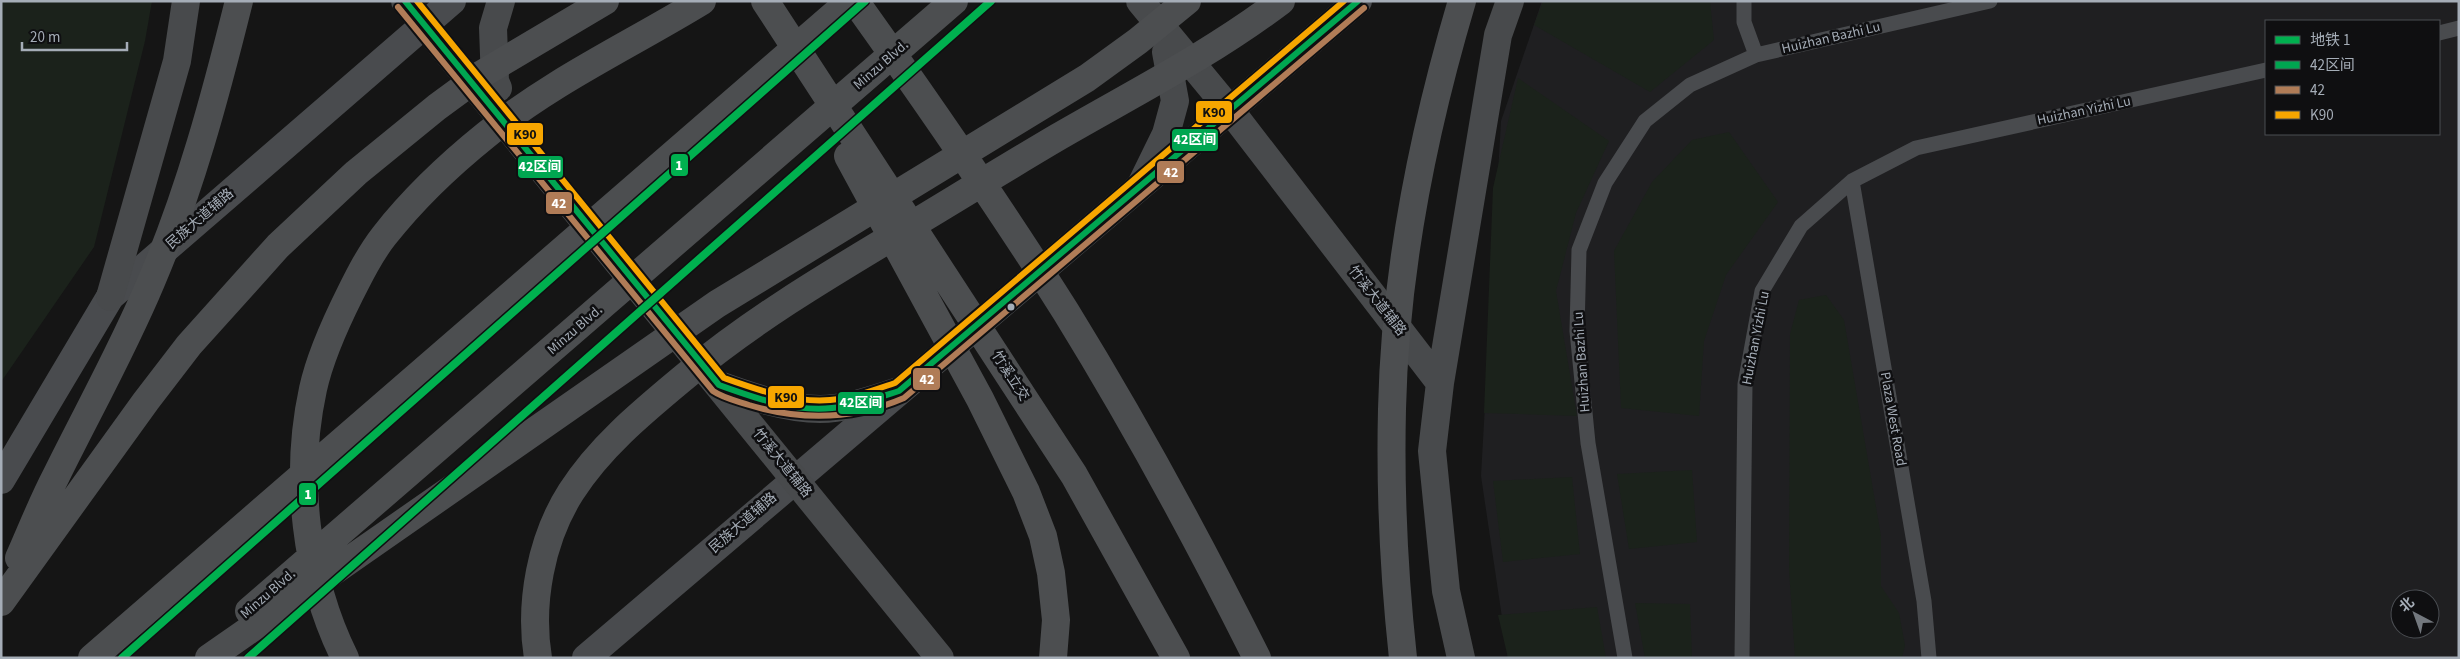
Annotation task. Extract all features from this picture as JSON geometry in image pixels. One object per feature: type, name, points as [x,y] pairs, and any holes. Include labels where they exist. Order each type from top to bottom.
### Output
[{"type":"highway","points":[[1,600],[55,477],[87,416],[151,282],[188,189],[217,88],[238,1]]},
{"type":"highway","points":[[1,600],[189,345],[278,246],[356,172],[482,74],[605,1]]},
{"type":"highway","points":[[345,658],[337,642],[322,599],[310,548],[305,504],[304,449],[313,388],[330,340],[361,272],[384,237],[415,201],[487,134],[576,74],[702,1]]},
{"type":"highway","points":[[765,1],[980,399],[1026,492],[1043,536],[1051,573],[1056,620],[1053,658]]},
{"type":"highway","name":"竹溪立交","points":[[765,1],[1074,476],[1176,658]]},
{"type":"highway","points":[[92,658],[850,1]]},
{"type":"highway","points":[[855,1],[926,100],[1066,312],[1138,435],[1222,589],[1257,658]]},
{"type":"highway","points":[[868,1],[926,100]]},
{"type":"highway","name":"Minzu Blvd.","points":[[195,658],[954,1]]},
{"type":"highway","points":[[210,658],[716,304],[1087,78],[1138,41],[1187,1]]},
{"type":"highway","points":[[538,658],[536,609],[540,568],[551,535],[569,494],[591,463],[661,396],[714,352],[801,292],[1059,137],[1201,57],[1244,29],[1281,1]]},
{"type":"highway","points":[[1403,658],[1397,601],[1392,479],[1392,408],[1396,340],[1404,268],[1426,144],[1462,1]]},
{"type":"main road","points":[[110,297],[177,61],[186,1]]},
{"type":"main road","name":"竹溪大道辅路","points":[[405,1],[940,658]]},
{"type":"main road","points":[[501,1],[493,28],[495,80],[517,139]]},
{"type":"main road","points":[[1139,1],[1168,54],[1175,101],[1166,134],[1141,185]]},
{"type":"main road","name":"竹溪大道辅路","points":[[1139,1],[1230,110],[1440,383]]},
{"type":"main road","points":[[1461,658],[1446,591],[1432,452],[1440,383],[1498,35],[1510,1]]},
{"type":"main road","points":[[719,385],[760,400],[819,409],[856,404],[899,391]]},
{"type":"street","name":"民族大道辅路","points":[[1,480],[110,297],[452,1]]},
{"type":"street","name":"民族大道辅路","points":[[586,658],[1358,1]]},
{"type":"lane","points":[[1744,1],[1744,22],[1756,55]]},
{"type":"lane","name":"Huizhan Bazhi Lu","points":[[1625,658],[1588,442],[1577,331],[1579,250],[1605,183],[1645,121],[1690,86],[1756,55],[1985,2]]},
{"type":"lane","points":[[2440,33],[2459,28]]},
{"type":"lane","name":"Huizhan Yizhi Lu","points":[[1742,658],[1745,384],[1762,291],[1801,226],[1852,181],[1916,148],[2265,70]]},
{"type":"lane","name":"Plaza West Road","points":[[1852,181],[1924,601],[1929,658]]},
{"type":"shaded area","points":[[1,1],[152,1],[145,41],[94,247],[1,382]]},
{"type":"shaded area","points":[[1542,1],[2459,1],[2459,658],[1508,658],[1481,476],[1501,121]]},
{"type":"shaded area","points":[[1543,1],[1710,1],[1714,40],[1650,92],[1534,25]]},
{"type":"shaded area","points":[[1518,78],[1609,141],[1576,213],[1556,291],[1577,416],[1484,413],[1493,188]]},
{"type":"shaded area","points":[[1729,132],[1778,202],[1726,275],[1704,341],[1699,416],[1621,408],[1614,251],[1652,182],[1692,140]]},
{"type":"shaded area","points":[[1826,295],[1844,320],[1881,536],[1881,586],[1899,613],[1905,645],[1902,658],[1795,658],[1789,570],[1790,334],[1799,300]]},
{"type":"shaded area","points":[[1692,470],[1697,542],[1629,549],[1617,474]]},
{"type":"shaded area","points":[[1572,477],[1580,554],[1503,562],[1493,481]]},
{"type":"shaded area","points":[[1635,603],[1690,604],[1692,658],[1645,658]]},
{"type":"shaded area","points":[[1597,607],[1606,658],[1508,658],[1498,615]]},
{"type":"metro line","name":"1","points":[[122,658],[865,1]]},
{"type":"metro line","name":"1","points":[[248,658],[991,1]]},
{"type":"transit line","name":"42区间","points":[[405,1],[719,385],[774,403],[817,409],[849,405],[899,391],[1358,1]]},
{"type":"transit line","name":"K90","points":[[417,1],[724,378],[776,395],[803,400],[830,400],[847,397],[895,383],[1344,1]]},
{"type":"transit line","name":"42","points":[[398,7],[713,391],[721,396],[749,405],[788,414],[808,416],[827,416],[866,411],[904,398],[1364,8]]}]
